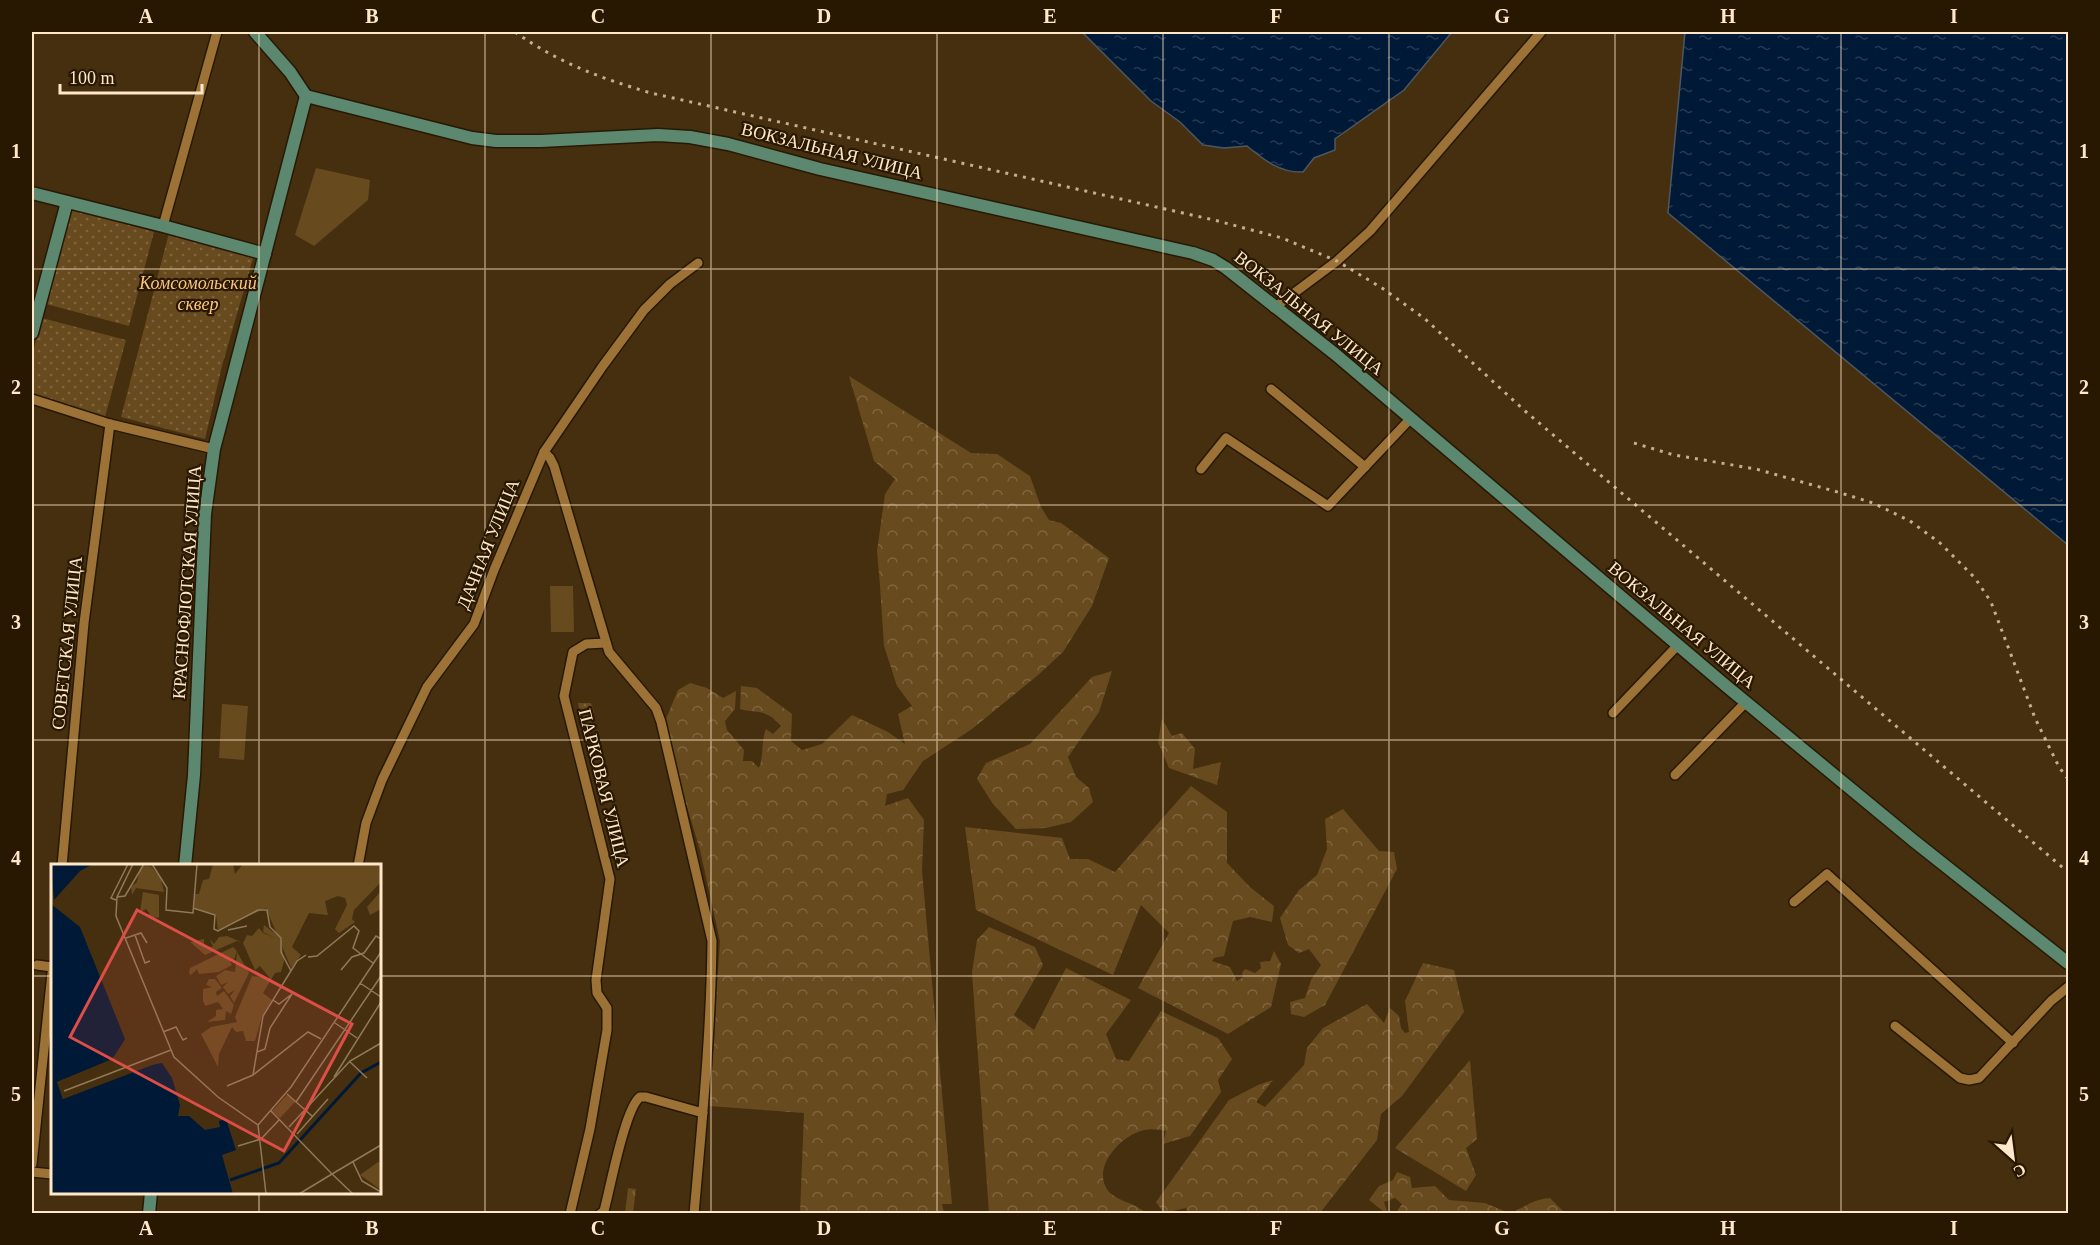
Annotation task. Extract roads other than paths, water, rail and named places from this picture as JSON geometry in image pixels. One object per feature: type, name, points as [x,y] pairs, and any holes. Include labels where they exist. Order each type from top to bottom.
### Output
[{"type":"main road","points":[[255,32],[290,72],[306,96]]},
{"type":"main road","name":"КРАСНОФЛОТСКАЯ УЛИЦА","points":[[185,864],[194,775],[205,514],[214,449],[306,96]]},
{"type":"main road","name":"ВОКЗАЛЬНАЯ УЛИЦА","points":[[306,96],[472,138],[496,141],[658,135],[690,137],[728,144],[820,169],[1193,253],[1213,260],[1335,354],[1677,646],[1914,841],[2068,963]]},
{"type":"main road","points":[[32,193],[265,254]]},
{"type":"main road","points":[[32,333],[67,202]]},
{"type":"main road","points":[[148,1214],[151,1194]]},
{"type":"street","points":[[163,226],[217,32]]},
{"type":"street","points":[[1274,308],[1336,261],[1370,231],[1541,32]]},
{"type":"street","name":"ДАЧНАЯ УЛИЦА","points":[[358,864],[366,823],[386,771],[428,687],[474,624],[494,570],[544,452],[644,310],[670,284],[698,263]]},
{"type":"street","points":[[1271,389],[1365,467]]},
{"type":"street","points":[[32,399],[110,424],[214,449]]},
{"type":"street","points":[[1201,469],[1226,438],[1328,506],[1411,418]]},
{"type":"street","name":"СОВЕТСКАЯ УЛИЦА","points":[[62,864],[84,623],[110,424]]},
{"type":"street","points":[[544,452],[554,466],[609,652],[656,708],[712,941],[703,1113],[694,1214]]},
{"type":"street","name":"ПАРКОВАЯ УЛИЦА","points":[[570,1214],[590,1129],[607,1030],[607,1008],[597,993],[596,980],[610,879],[564,696],[573,652],[586,644],[606,643]]},
{"type":"street","points":[[1613,713],[1677,646]]},
{"type":"street","points":[[1675,775],[1746,702]]},
{"type":"street","points":[[1794,903],[1827,874],[2013,1043]]},
{"type":"street","points":[[37,965],[51,967]]},
{"type":"street","points":[[32,1164],[51,983]]},
{"type":"street","points":[[1895,1026],[1960,1078],[1969,1080],[1979,1078],[2051,1001],[2068,987]]},
{"type":"street","points":[[600,1214],[604,1211],[626,1125],[636,1100],[646,1097],[703,1113]]},
{"type":"street","points":[[32,1172],[51,1174]]},
{"type":"water","points":[[1082,32],[1452,32],[1404,90],[1335,139],[1335,150],[1314,158],[1303,172],[1295,172],[1266,161],[1247,146],[1224,148],[1203,145],[1180,122],[1151,101]]},
{"type":"water","points":[[1685,32],[2068,32],[2068,545],[1668,213]]},
{"type":"railway","points":[[515,32],[564,61],[614,82],[651,93],[1214,220],[1282,238],[1337,261],[1382,288],[1424,318],[1525,411],[2068,872]]},
{"type":"railway","points":[[1634,443],[1674,455],[1756,469],[1873,503],[1910,521],[1940,543],[1975,578],[1991,602],[2035,718],[2059,767],[2068,779]]},
{"type":"park label","name":"Комсомольский сквер","points":[[198,293]]}]
